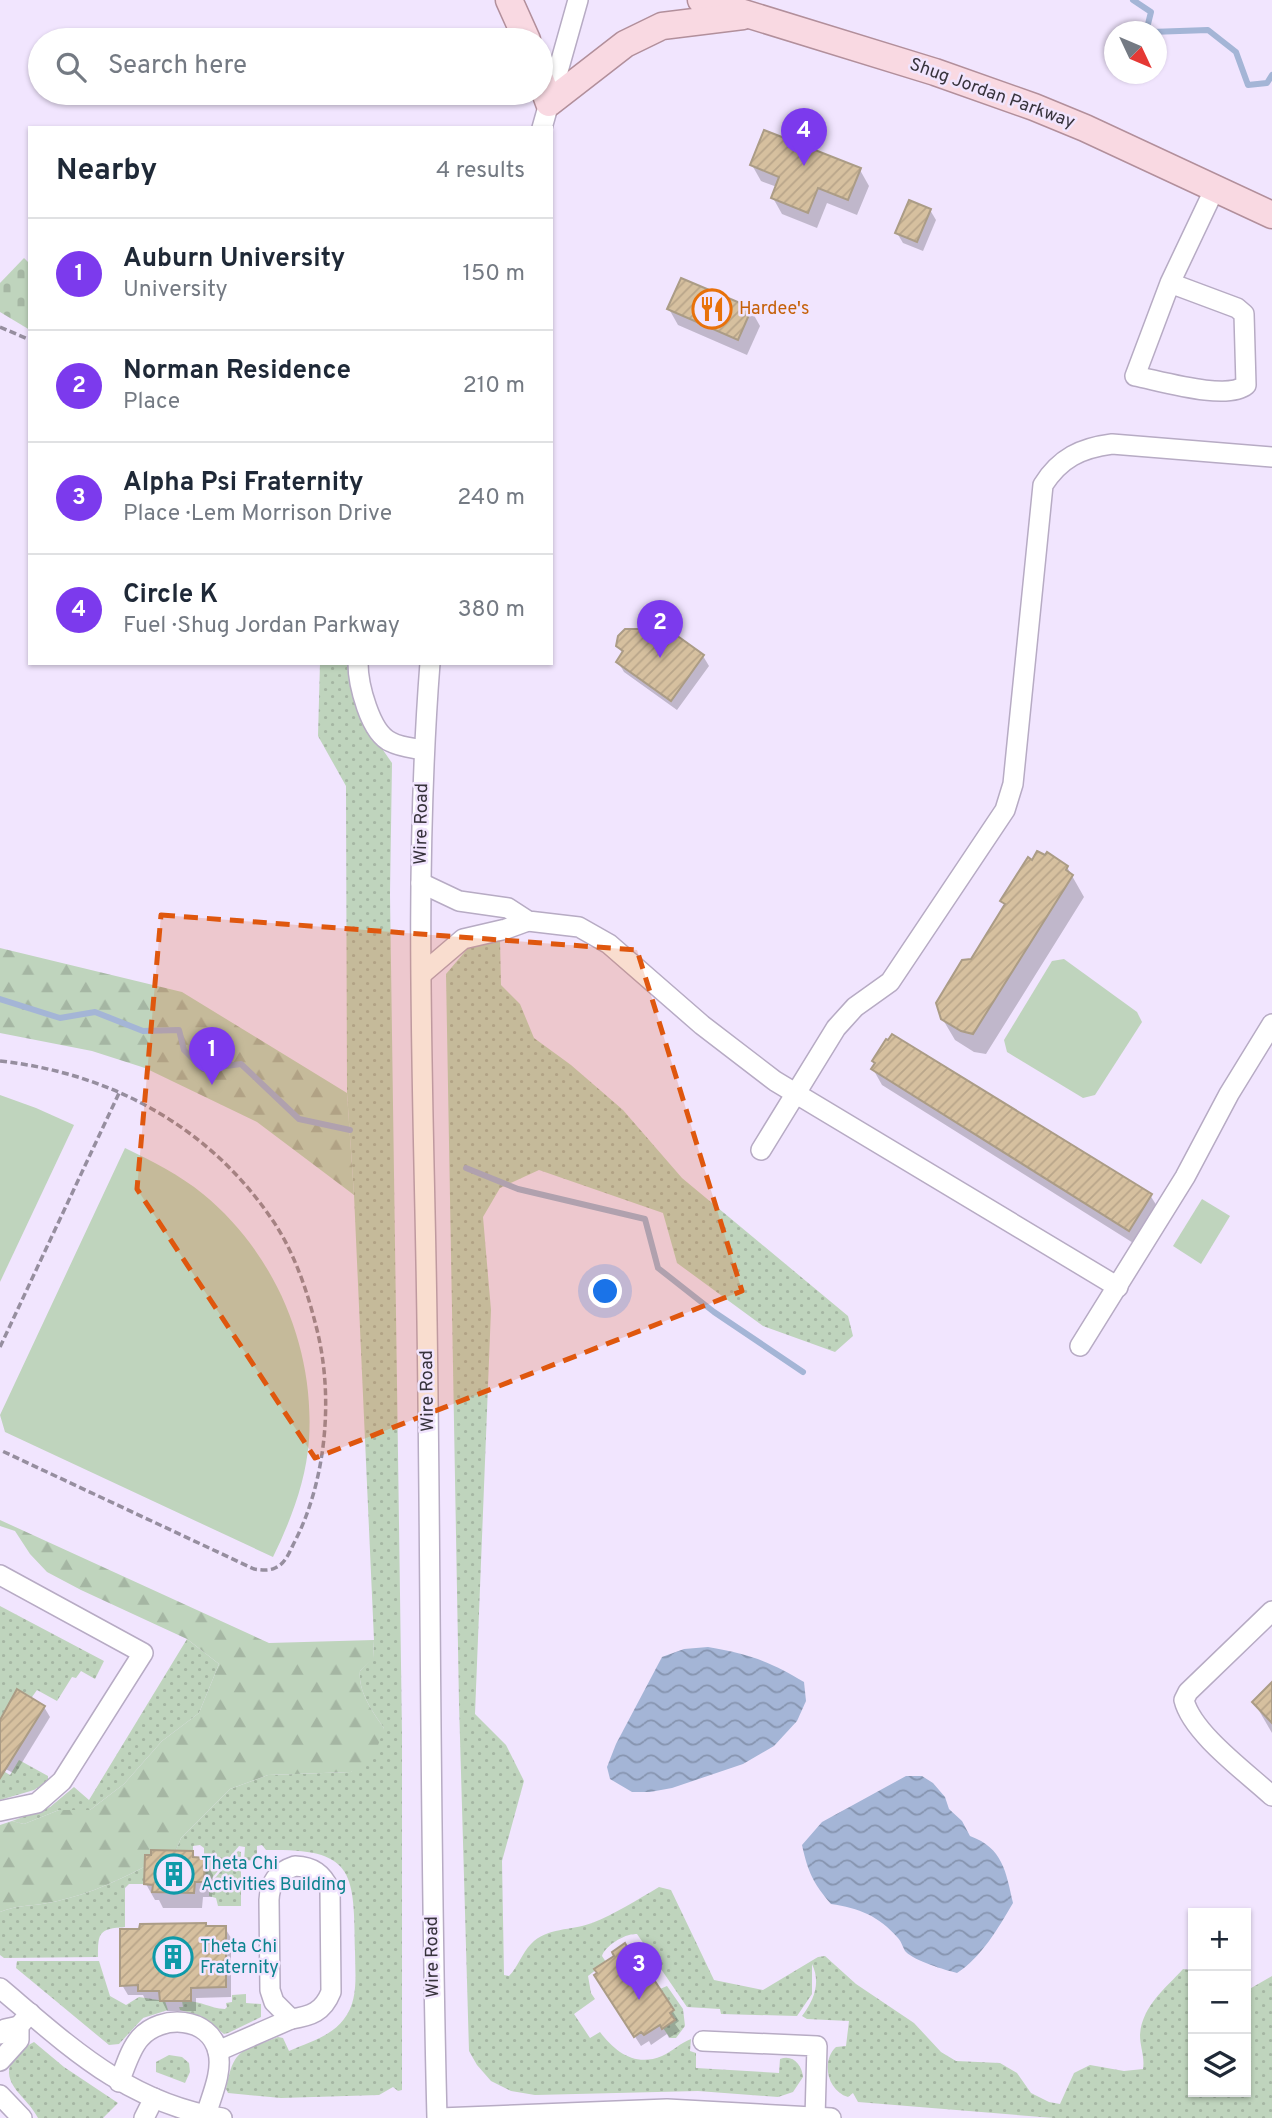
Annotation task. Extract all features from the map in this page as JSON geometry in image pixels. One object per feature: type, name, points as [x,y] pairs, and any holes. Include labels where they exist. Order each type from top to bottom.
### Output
[{"type":"main road","points":[[509,0],[522,28]]},
{"type":"main road","name":"Shug Jordan Parkway","points":[[701,0],[934,72],[1034,107],[1272,215]]},
{"type":"main road","points":[[726,0],[750,14]]},
{"type":"main road","points":[[553,97],[625,44],[662,26],[750,14]]},
{"type":"street","points":[[553,76],[578,0]]},
{"type":"street","points":[[1170,283],[1237,308],[1244,314],[1246,385],[1240,391],[1223,392],[1135,376],[1170,283],[1215,188]]},
{"type":"street","points":[[761,1150],[835,1028],[855,1007],[890,982],[1004,810],[1013,784],[1043,485],[1053,468],[1087,447],[1112,444],[1272,457]]},
{"type":"street","points":[[358,665],[358,682],[373,721],[388,742],[423,751]]},
{"type":"street","name":"Wire Road","points":[[430,665],[423,751],[421,883],[430,1541],[432,1953],[438,2118]]},
{"type":"street","points":[[421,883],[459,901],[508,908],[528,921],[579,927],[609,944],[740,1056],[775,1081],[1118,1287]]},
{"type":"street","points":[[422,974],[463,939],[528,921]]},
{"type":"street","points":[[1080,1346],[1185,1177],[1229,1094],[1272,1024]]},
{"type":"street","points":[[0,1574],[143,1653],[62,1781],[37,1803],[0,1811]]},
{"type":"street","points":[[1272,1611],[1188,1692],[1184,1700],[1186,1710],[1198,1728],[1272,1796]]},
{"type":"street","points":[[218,2051],[291,2019],[317,2013],[326,2004],[331,1993],[330,1890],[317,1871],[306,1866],[284,1870],[275,1878],[270,1888],[270,1990],[274,2002],[291,2019]]},
{"type":"street","points":[[0,1988],[24,2020],[119,2082],[154,2098],[214,2117],[218,2051],[211,2036],[199,2027],[183,2022],[166,2022],[150,2029],[138,2040],[119,2082]]},
{"type":"street","points":[[0,2034],[24,2020]]},
{"type":"street","points":[[0,2061],[19,2040],[24,2020]]},
{"type":"street","points":[[703,2041],[817,2046],[815,2118]]},
{"type":"street","points":[[0,2095],[22,2118]]},
{"type":"street","points":[[144,2118],[154,2098]]},
{"type":"street","points":[[438,2118],[667,2109],[831,2118]]},
{"type":"path","points":[[0,327],[28,339]]},
{"type":"path","points":[[0,1061],[59,1070],[120,1091],[162,1113],[190,1132],[225,1163],[273,1220],[298,1269],[316,1325],[324,1367],[323,1446],[307,1513],[284,1562],[269,1570],[254,1569],[0,1450]]},
{"type":"path","points":[[0,1347],[120,1091]]},
{"type":"highlighted area","points":[[161,915],[637,950],[742,1291],[315,1458],[137,1189]]},
{"type":"green space","points":[[24,258],[28,262],[28,329],[0,312],[0,283]]},
{"type":"green space","points":[[320,665],[347,665],[349,681],[367,727],[392,763],[390,894],[402,1734],[402,2090],[398,2091],[393,2087],[379,2095],[281,2098],[228,2093],[226,2089],[232,2065],[247,2049],[278,2037],[283,2038],[289,2051],[319,2038],[339,2025],[349,2012],[355,1978],[355,1924],[350,1884],[344,1870],[333,1860],[317,1854],[266,1850],[262,1845],[257,1846],[257,1860],[244,1861],[245,1847],[239,1846],[207,1884],[204,1884],[204,1848],[200,1845],[193,1846],[193,1851],[176,1850],[181,1838],[230,1789],[268,1775],[351,1772],[384,1728],[367,1701],[360,1678],[360,1671],[373,1658],[374,1640],[347,1093],[346,786],[318,736]]},
{"type":"green space","points":[[500,939],[501,985],[520,1004],[534,1038],[571,1065],[623,1110],[682,1178],[848,1316],[853,1336],[835,1352],[763,1326],[677,1263],[663,1213],[539,1170],[500,1188],[483,1217],[491,1310],[475,1714],[506,1745],[524,1781],[502,1861],[504,1975],[509,1976],[528,1948],[544,1935],[584,1926],[601,1919],[659,1887],[671,1890],[714,1980],[763,1990],[818,1957],[825,1956],[856,1984],[914,2023],[941,2052],[956,2061],[1000,2063],[1017,2073],[1031,2093],[1060,2104],[1074,2073],[1090,2065],[1124,2071],[1143,2069],[1140,2035],[1145,2015],[1183,1969],[1188,1970],[1188,2097],[1251,2097],[1251,1988],[1272,1976],[1272,2118],[1054,2118],[858,2102],[853,2093],[848,2097],[835,2089],[828,2075],[831,2053],[836,2047],[846,2046],[849,2021],[807,2019],[802,2016],[815,1991],[816,1978],[812,1964],[812,1994],[797,2016],[721,2014],[720,2009],[687,2007],[637,1934],[611,1944],[602,1956],[606,1962],[588,1976],[595,1999],[574,2014],[590,2038],[600,2032],[620,2052],[644,2060],[662,2056],[691,2039],[690,2051],[696,2053],[696,2068],[779,2073],[780,2059],[793,2059],[801,2068],[803,2077],[793,2092],[778,2097],[698,2091],[535,2095],[511,2091],[491,2081],[477,2065],[469,2051],[459,1703],[446,974],[468,948]]},
{"type":"green space","points":[[0,948],[182,992],[347,1093],[354,1195],[257,1122],[145,1068],[92,1051],[0,1033]]},
{"type":"green space","points":[[1064,959],[1137,1012],[1142,1022],[1095,1095],[1083,1098],[1007,1052],[1004,1040],[1052,961]]},
{"type":"green space","points":[[0,1095],[74,1125],[0,1282]]},
{"type":"green space","points":[[125,1148],[185,1181],[228,1218],[251,1244],[270,1273],[297,1337],[309,1405],[309,1440],[297,1500],[273,1557],[5,1432],[0,1415]]},
{"type":"green space","points":[[1202,1199],[1230,1216],[1201,1264],[1173,1246]]},
{"type":"green space","points":[[0,1520],[269,1643],[374,1640],[373,1659],[360,1671],[360,1678],[367,1701],[384,1728],[374,1757],[351,1772],[268,1775],[230,1789],[181,1838],[176,1850],[152,1850],[151,1855],[145,1855],[144,1867],[82,1894],[0,1912],[0,1825],[12,1821],[24,1824],[59,1810],[90,1810],[124,1784],[162,1741],[199,1713],[219,1664],[187,1639],[47,1572],[30,1554],[15,1531],[0,1526]]},
{"type":"green space","points":[[0,1606],[104,1661],[95,1679],[81,1671],[76,1678],[72,1677],[57,1701],[37,1690],[32,1697],[17,1690],[0,1720]]},
{"type":"green space","points":[[187,1639],[219,1664],[199,1713],[162,1741],[124,1784],[90,1810],[59,1810],[24,1824],[12,1821],[50,1807],[74,1787],[89,1800]]},
{"type":"green space","points":[[19,1760],[48,1776],[48,1781],[34,1790],[0,1800],[0,1769],[10,1775]]},
{"type":"green space","points":[[238,1851],[241,1852],[241,1884],[210,1884]]},
{"type":"green space","points":[[144,1867],[144,1884],[129,1884],[125,1888],[125,1927],[102,1933],[98,1957],[4,1958],[0,1955],[0,1912],[82,1894]]},
{"type":"green space","points":[[209,1887],[241,1887],[241,1906],[218,1906],[216,1898],[209,1896]]},
{"type":"green space","points":[[17,1961],[99,1961],[110,1996],[126,2005],[139,1997],[165,2001],[168,2010],[143,2018],[119,2044],[109,2045],[16,1968]]},
{"type":"green space","points":[[667,1986],[683,2009],[685,2026],[676,2038],[670,2038],[663,2028],[675,2020],[670,2013],[674,2010],[660,1989]]},
{"type":"green space","points":[[246,1994],[246,2003],[261,2004],[261,2017],[224,2034],[201,2016],[180,2010],[179,2007],[183,2007],[182,2001],[189,2001],[225,2009],[226,2003],[232,2002],[232,1995]]},
{"type":"green space","points":[[34,2042],[64,2067],[118,2103],[103,2118],[38,2118],[9,2077],[12,2060]]},
{"type":"green space","points":[[169,2055],[182,2057],[189,2063],[190,2072],[185,2083],[156,2072],[156,2062]]},
{"type":"water","points":[[708,1647],[758,1659],[804,1682],[806,1701],[797,1721],[774,1746],[743,1764],[672,1788],[632,1792],[610,1779],[607,1767],[616,1744],[662,1657],[684,1649]]},
{"type":"water","points":[[906,1776],[922,1776],[933,1783],[970,1836],[990,1847],[996,1854],[1008,1881],[1013,1903],[982,1951],[957,1973],[916,1959],[905,1951],[891,1930],[868,1914],[831,1904],[812,1877],[804,1854],[802,1845],[822,1822]]},
{"type":"building","points":[[764,130],[861,168],[848,200],[818,188],[808,213],[771,198],[779,177],[750,165]]},
{"type":"building","points":[[909,200],[931,209],[917,242],[895,233]]},
{"type":"building","points":[[681,278],[752,308],[738,340],[667,309]]},
{"type":"building","points":[[651,617],[704,655],[671,701],[616,662],[623,651],[616,646],[618,636],[625,629],[643,629]]},
{"type":"building","points":[[1037,851],[1045,855],[1047,852],[1068,866],[1066,870],[1073,875],[973,1034],[961,1031],[941,1019],[936,1003],[962,960],[971,959],[1005,904],[1000,901],[1028,857],[1032,860]]},
{"type":"building","points":[[892,1034],[1152,1194],[1129,1231],[871,1069],[875,1063],[872,1061]]},
{"type":"building","points":[[1272,1682],[1272,1723],[1252,1702]]},
{"type":"building","points":[[17,1689],[45,1706],[0,1778],[0,1720]]},
{"type":"building","name":"Theta Chi Activities Building","points":[[151,1850],[193,1851],[193,1857],[205,1858],[204,1882],[195,1882],[194,1893],[152,1892],[153,1885],[144,1884],[145,1855],[151,1855]]},
{"type":"building","name":"Theta Chi Fraternity","points":[[206,1923],[206,1926],[226,1926],[226,1987],[191,1988],[191,2001],[160,2001],[159,1991],[138,1991],[138,1985],[120,1986],[120,1929],[139,1929],[140,1924]]},
{"type":"building","points":[[625,1943],[629,1950],[633,1948],[674,2010],[670,2013],[675,2020],[662,2029],[660,2025],[644,2035],[641,2032],[634,2037],[594,1975],[597,1973],[594,1969],[614,1956],[612,1952]]},
{"type":"waterway","points":[[1133,0],[1151,12],[1149,21]]},
{"type":"waterway","points":[[1167,31],[1208,30],[1236,52],[1248,85],[1267,83],[1272,75]]},
{"type":"waterway","points":[[0,999],[60,1018],[95,1012],[143,1031],[179,1030],[184,1050],[203,1069],[241,1064],[299,1119],[350,1130]]},
{"type":"waterway","points":[[466,1168],[518,1189],[645,1219],[658,1268],[714,1312],[803,1372]]},
{"type":"place","name":"Circle K","points":[[804,166]]},
{"type":"place","name":"Hardee's","points":[[712,309]]},
{"type":"place","name":"Norman Residence","points":[[660,658]]},
{"type":"place","name":"Auburn University","points":[[212,1085]]},
{"type":"place","name":"Theta Chi Activities Building","points":[[174,1874]]},
{"type":"place","name":"Theta Chi Fraternity","points":[[173,1957]]},
{"type":"place","name":"Alpha Psi Fraternity","points":[[639,2000]]}]
